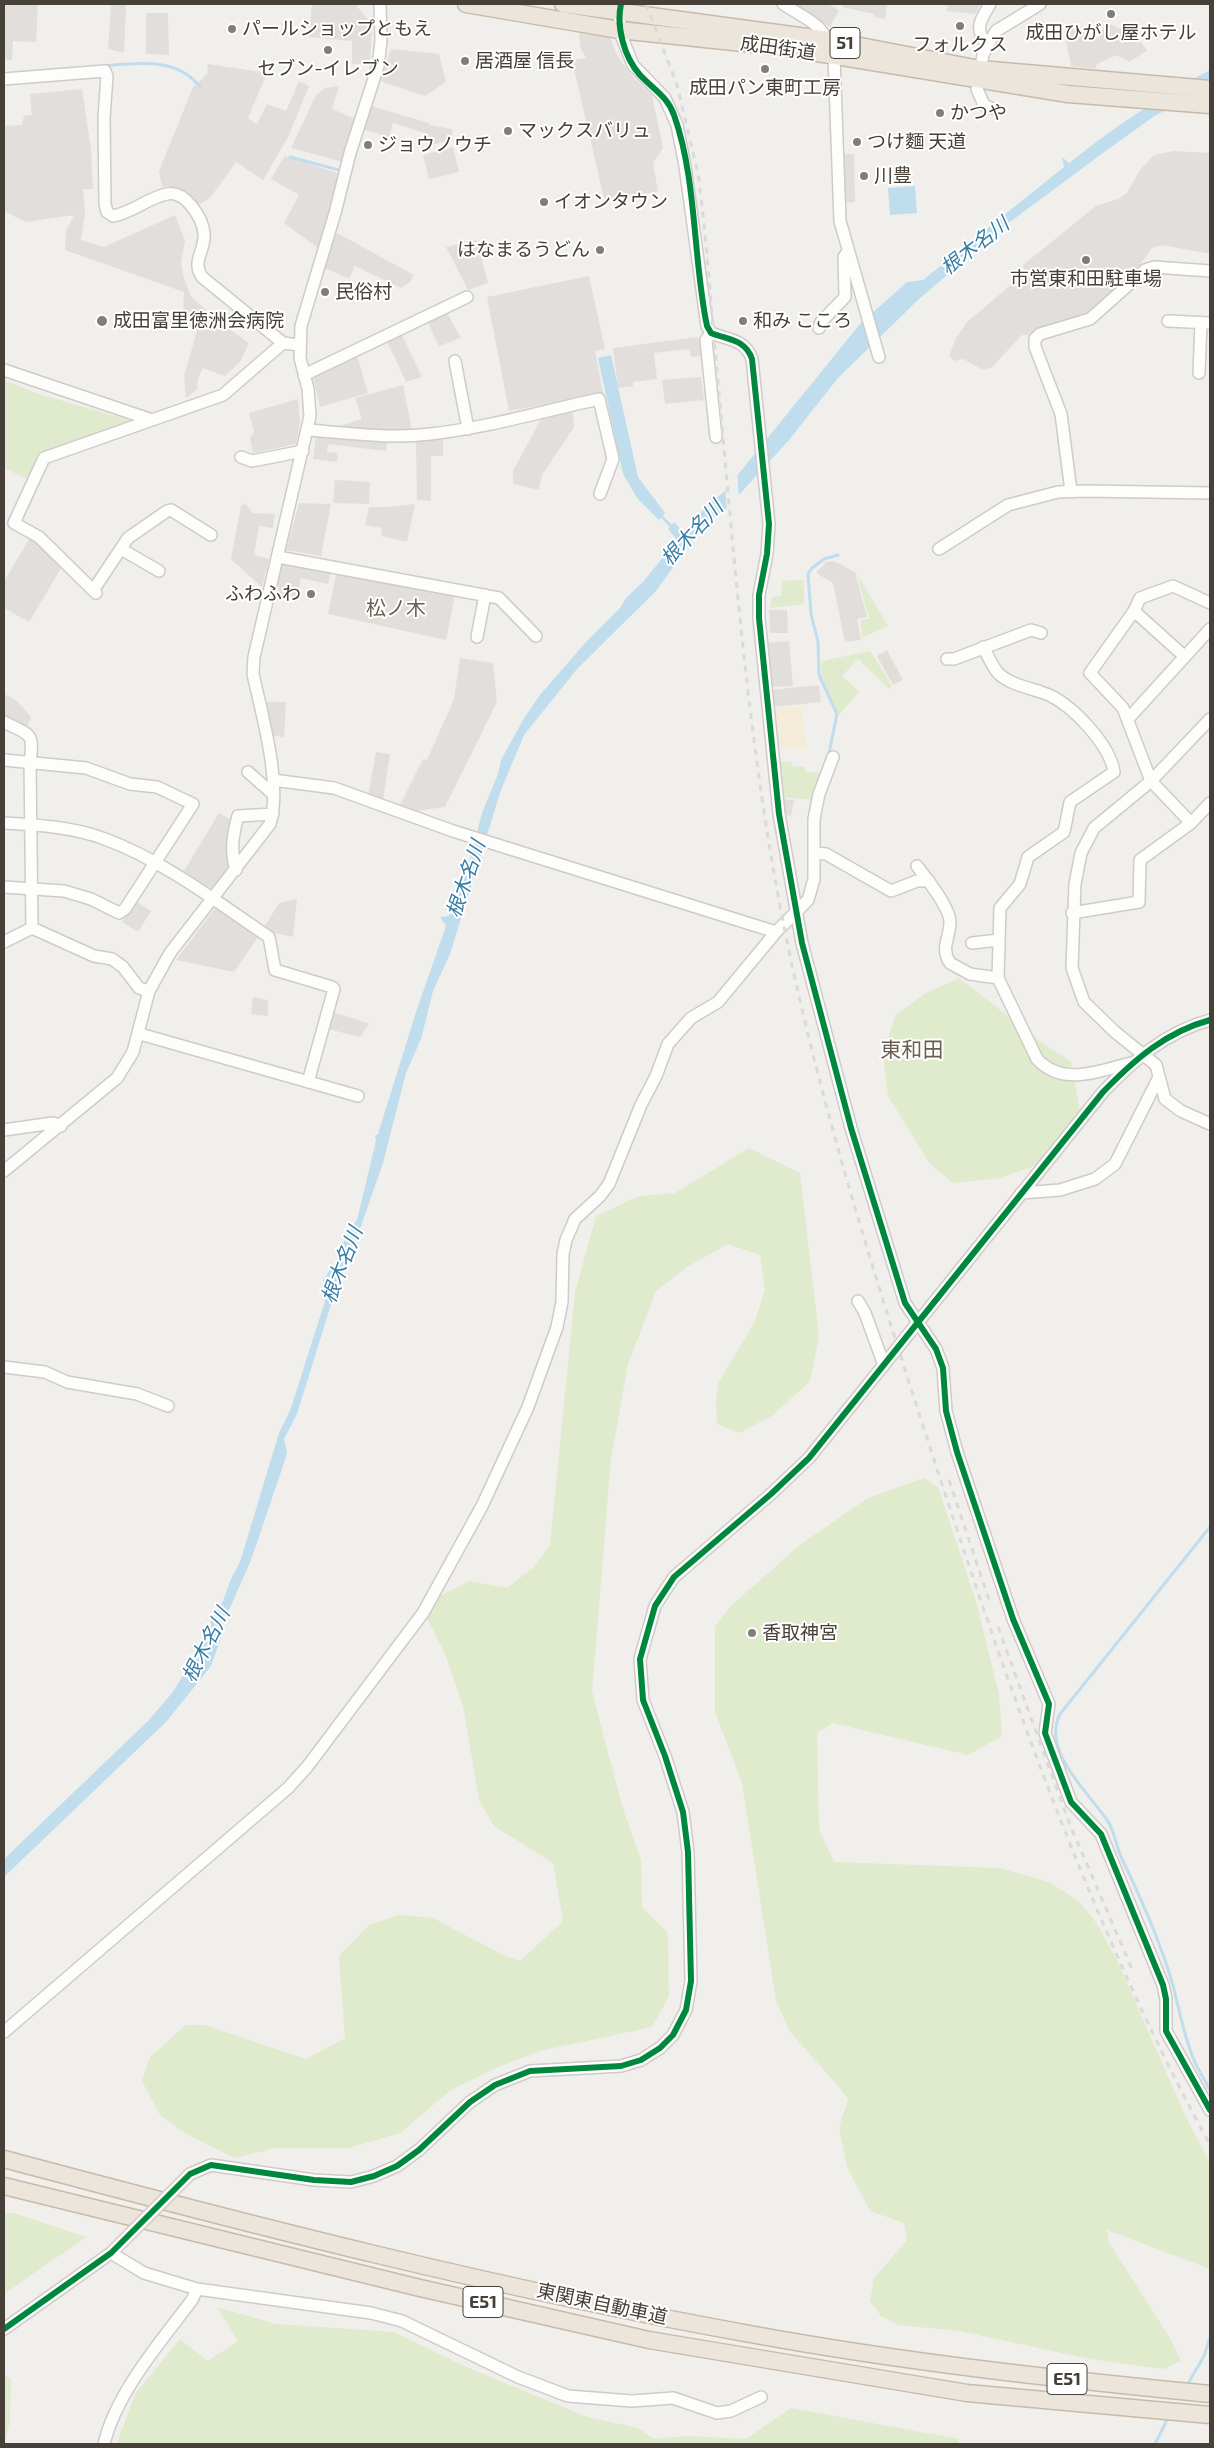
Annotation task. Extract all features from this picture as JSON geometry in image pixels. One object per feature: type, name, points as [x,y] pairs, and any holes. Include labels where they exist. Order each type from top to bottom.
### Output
[{"type":"highway","name":"成田街道","points":[[466,4],[619,30],[781,47],[834,56],[1210,105]]},
{"type":"highway","name":"成田街道","points":[[563,4],[620,8],[829,40],[979,75]]},
{"type":"highway","name":"成田街道","points":[[1069,86],[1210,89]]},
{"type":"highway","name":"東関東自動車道","points":[[4,2159],[188,2208],[430,2268],[750,2334],[925,2361],[1107,2384],[1210,2394]]},
{"type":"highway","name":"東関東自動車道","points":[[4,2186],[420,2288],[649,2340],[967,2394],[1210,2415]]},
{"type":"street","points":[[4,1171],[61,1126],[116,1078],[133,1052],[140,1034],[149,991],[170,953],[261,839],[270,824],[273,814],[273,780],[253,674],[254,657],[308,430],[310,401],[299,345],[301,326],[335,213],[350,153],[378,66],[381,41],[380,4]]},
{"type":"street","points":[[783,4],[816,25],[829,40],[834,56],[839,210],[848,251],[879,357]]},
{"type":"street","points":[[987,46],[980,36],[979,24],[990,4]]},
{"type":"street","points":[[991,108],[984,105],[977,89],[987,46],[996,31],[1040,4]]},
{"type":"street","points":[[620,8],[619,30],[633,65],[665,98],[674,115],[685,166],[706,321],[711,333]]},
{"type":"street","points":[[4,79],[105,71],[107,76],[104,118],[104,195],[107,212],[112,216],[121,215],[166,194],[172,194],[185,200],[197,214],[204,233],[204,245],[197,263],[198,272],[202,278],[283,343],[299,345]]},
{"type":"street","points":[[819,328],[821,322],[845,297],[844,257],[848,251]]},
{"type":"street","points":[[1071,491],[1061,414],[1034,347],[1034,340],[1040,334],[1090,319],[1145,270],[1154,267],[1210,271]]},
{"type":"street","points":[[304,375],[468,296]]},
{"type":"street","points":[[1168,322],[1206,323],[1199,373]]},
{"type":"street","points":[[711,333],[733,339],[750,353],[754,364],[766,490],[768,537],[759,595],[759,618],[779,814],[796,914],[816,1001],[851,1128],[904,1303],[936,1349],[943,1368],[946,1411],[957,1452],[1013,1619],[1049,1704],[1044,1733],[1071,1802],[1102,1834],[1163,1985],[1166,1999],[1166,2031],[1210,2110]]},
{"type":"street","points":[[711,333],[706,340],[716,437]]},
{"type":"street","points":[[211,535],[171,510],[137,530],[121,549],[95,591],[39,538],[16,526],[14,519],[44,458],[223,394],[283,343]]},
{"type":"street","points":[[455,362],[468,429]]},
{"type":"street","points":[[4,370],[152,420]]},
{"type":"street","points":[[308,430],[403,435],[429,434],[468,429],[599,399],[613,459],[600,494]]},
{"type":"street","points":[[241,457],[252,461],[304,451]]},
{"type":"street","points":[[939,549],[1008,505],[1050,494],[1071,491],[1210,492]]},
{"type":"street","points":[[121,549],[158,571]]},
{"type":"street","points":[[278,557],[499,598],[536,636]]},
{"type":"street","points":[[1191,823],[1151,781],[1123,708],[1090,674],[1134,611],[1140,598],[1172,586],[1210,603]]},
{"type":"street","points":[[477,637],[485,595]]},
{"type":"street","points":[[1134,611],[1184,656]]},
{"type":"street","points":[[1128,719],[1210,629]]},
{"type":"street","points":[[947,659],[954,659],[1031,630],[1040,633]]},
{"type":"street","points":[[983,647],[999,674],[1013,682],[1048,695],[1063,703],[1080,718],[1099,741],[1114,772],[1079,794],[1070,802],[1064,832],[1028,857],[1020,884],[1000,908],[998,978],[1037,1059],[1044,1066],[1055,1073],[1075,1076],[1131,1063]]},
{"type":"street","points":[[1210,719],[1151,781],[1094,828],[1081,852],[1072,913],[1072,968],[1084,1002],[1115,1032],[1156,1065],[1165,1099],[1181,1111],[1210,1124]]},
{"type":"street","points":[[4,722],[30,736],[33,740],[30,763],[32,928]]},
{"type":"street","points":[[4,2032],[288,1788],[308,1767],[423,1613],[482,1506],[528,1407],[557,1327],[564,1282],[563,1254],[566,1240],[575,1219],[600,1196],[609,1184],[668,1044],[692,1018],[718,1002],[776,932],[808,900],[814,878],[814,819],[819,794],[834,757]]},
{"type":"street","points":[[4,760],[86,768],[130,784],[157,787],[193,804],[125,909],[119,913],[91,899],[64,891],[4,886]]},
{"type":"street","points":[[248,772],[274,795]]},
{"type":"street","points":[[273,780],[334,788],[453,831],[776,932]]},
{"type":"street","points":[[1072,913],[1139,902],[1140,860],[1191,823],[1210,803]]},
{"type":"street","points":[[236,870],[232,850],[233,832],[238,816],[273,814]]},
{"type":"street","points":[[4,823],[56,826],[104,839],[155,863],[269,936],[275,970],[334,989],[308,1082]]},
{"type":"street","points":[[815,853],[826,854],[892,891],[917,881],[929,882]]},
{"type":"street","points":[[917,866],[948,913],[950,922],[944,949],[950,963],[970,974],[998,978]]},
{"type":"street","points":[[4,942],[32,928]]},
{"type":"street","points":[[32,928],[94,956],[112,959],[123,967],[139,988],[149,991]]},
{"type":"street","points":[[972,942],[1000,940]]},
{"type":"street","points":[[4,2329],[111,2252],[190,2174],[211,2165],[314,2180],[351,2182],[374,2176],[397,2166],[419,2150],[470,2102],[495,2085],[530,2071],[621,2066],[641,2060],[660,2048],[673,2035],[686,2010],[691,1981],[688,1852],[683,1812],[665,1756],[643,1700],[640,1660],[655,1606],[674,1577],[771,1494],[809,1458],[1104,1092],[1131,1063],[1164,1039],[1191,1025],[1210,1020]]},
{"type":"street","points":[[140,1034],[358,1096]]},
{"type":"street","points":[[1021,1194],[1060,1190],[1095,1179],[1115,1164],[1160,1077]]},
{"type":"street","points":[[4,1130],[53,1123],[61,1126]]},
{"type":"street","points":[[858,1301],[865,1313],[884,1365]]},
{"type":"street","points":[[4,1367],[45,1372],[67,1382],[137,1394],[168,1406]]},
{"type":"street","points":[[111,2252],[144,2273],[197,2288],[371,2313],[402,2321],[518,2377],[568,2396],[632,2401],[674,2398],[717,2412],[731,2411],[760,2397]]},
{"type":"street","points":[[104,2444],[121,2403],[141,2369],[192,2300],[197,2288]]},
{"type":"shaded area","points":[[4,4],[38,4],[36,42],[13,41],[12,60],[4,59]]},
{"type":"shaded area","points":[[111,4],[126,4],[124,53],[108,49]]},
{"type":"shaded area","points":[[312,4],[355,4],[372,24],[370,63],[352,64],[352,41],[309,37]]},
{"type":"shaded area","points":[[789,4],[827,4],[839,10],[830,27]]},
{"type":"shaded area","points":[[844,4],[887,4],[885,19],[874,17],[874,14],[842,7]]},
{"type":"shaded area","points":[[948,4],[980,4],[975,14],[947,11]]},
{"type":"shaded area","points":[[146,13],[168,13],[169,55],[146,54]]},
{"type":"shaded area","points":[[1106,22],[1122,30],[1132,42],[1139,39],[1147,51],[1129,62],[1116,55],[1097,64],[1095,69],[1071,66],[1064,31],[1076,28],[1098,39]]},
{"type":"shaded area","points":[[579,33],[610,37],[617,55],[632,76],[652,95],[663,148],[653,163],[658,191],[605,203],[572,60],[586,58],[580,47]]},
{"type":"shaded area","points":[[391,49],[439,54],[446,82],[425,96],[380,81]]},
{"type":"shaded area","points":[[208,64],[267,73],[248,118],[257,124],[267,104],[286,111],[299,81],[309,86],[288,137],[263,180],[236,162],[210,198],[198,205],[186,194],[168,186],[162,187],[159,171],[193,87],[207,74]]},
{"type":"shaded area","points":[[339,86],[332,109],[356,119],[343,162],[291,148],[316,95],[325,88]]},
{"type":"shaded area","points":[[82,89],[91,149],[93,189],[83,189],[85,213],[81,240],[104,247],[175,215],[185,241],[181,263],[184,279],[191,296],[218,321],[249,343],[240,362],[225,376],[203,368],[198,378],[197,389],[186,398],[184,376],[197,331],[191,317],[183,310],[184,292],[65,250],[66,231],[74,215],[25,222],[4,211],[4,126],[22,125],[24,116],[32,115],[30,94]]},
{"type":"shaded area","points":[[371,106],[429,123],[429,125],[452,129],[452,140],[427,146],[428,134],[393,123],[389,137],[364,130]]},
{"type":"shaded area","points":[[453,147],[459,172],[429,179],[423,155]]},
{"type":"shaded area","name":"市営東和田駐車場","points":[[1174,151],[1210,153],[1210,254],[1162,245],[1152,248],[1137,269],[1087,316],[1032,335],[1022,335],[992,367],[983,370],[963,359],[955,361],[949,356],[956,338],[967,322],[1025,273],[1023,265],[1096,206],[1118,199],[1127,193],[1140,170],[1154,155]]},
{"type":"shaded area","points":[[839,154],[854,154],[855,202],[841,203]]},
{"type":"shaded area","points":[[285,156],[340,174],[318,248],[284,223],[299,195],[271,179]]},
{"type":"shaded area","points":[[335,232],[414,275],[410,282],[401,288],[355,266],[349,279],[323,267]]},
{"type":"shaded area","points":[[477,240],[488,283],[468,290],[446,247]]},
{"type":"shaded area","points":[[589,276],[605,349],[595,351],[603,393],[509,411],[487,297]]},
{"type":"shaded area","points":[[447,313],[461,338],[439,346],[427,321]]},
{"type":"shaded area","points":[[401,333],[422,377],[406,382],[386,339]]},
{"type":"shaded area","points":[[698,337],[701,356],[691,357],[689,349],[654,353],[657,379],[633,382],[633,386],[618,388],[613,348]]},
{"type":"shaded area","points":[[357,355],[368,393],[320,407],[313,377],[317,373]]},
{"type":"shaded area","points":[[701,377],[704,400],[665,404],[662,380]]},
{"type":"shaded area","points":[[403,385],[412,430],[336,427],[362,419],[355,398]]},
{"type":"shaded area","points":[[298,399],[300,422],[296,444],[253,453],[250,438],[254,432],[249,413]]},
{"type":"shaded area","points":[[573,412],[574,427],[542,475],[539,490],[513,484],[513,471],[541,419]]},
{"type":"shaded area","points":[[316,435],[387,443],[386,451],[328,444],[327,452],[338,453],[337,462],[313,459]]},
{"type":"shaded area","points":[[416,440],[443,440],[443,456],[431,456],[431,501],[417,500]]},
{"type":"shaded area","points":[[335,480],[370,482],[369,504],[333,503]]},
{"type":"shaded area","points":[[245,503],[253,513],[275,514],[273,528],[259,526],[254,555],[269,559],[262,587],[231,559],[241,506]]},
{"type":"shaded area","points":[[299,503],[331,504],[321,556],[286,550]]},
{"type":"shaded area","points":[[415,504],[407,542],[381,536],[382,528],[365,525],[369,507]]},
{"type":"shaded area","points":[[30,538],[40,544],[63,565],[29,622],[4,608],[4,581]]},
{"type":"shaded area","points":[[282,561],[331,572],[328,584],[301,578],[296,602],[275,598]]},
{"type":"shaded area","points":[[834,561],[855,572],[867,617],[857,619],[861,640],[845,642],[833,583],[816,573],[826,562]]},
{"type":"shaded area","points":[[337,570],[455,595],[446,640],[328,614]]},
{"type":"shaded area","points":[[769,610],[787,610],[788,633],[770,633]]},
{"type":"shaded area","points":[[789,641],[793,686],[770,687],[766,643]]},
{"type":"shaded area","points":[[887,650],[903,680],[893,685],[877,656]]},
{"type":"shaded area","points":[[460,658],[493,663],[497,702],[445,807],[417,811],[400,805],[423,759],[427,760],[454,699]]},
{"type":"shaded area","points":[[819,685],[821,702],[773,707],[771,690]]},
{"type":"shaded area","points":[[4,694],[16,700],[31,717],[27,728],[4,716]]},
{"type":"shaded area","points":[[267,702],[286,702],[284,737],[273,736]]},
{"type":"shaded area","points":[[376,752],[390,754],[383,800],[368,796]]},
{"type":"shaded area","points":[[782,799],[794,800],[791,816],[784,815]]},
{"type":"shaded area","points":[[219,813],[232,820],[229,870],[211,888],[184,871]]},
{"type":"shaded area","points":[[297,899],[293,937],[275,933],[264,927],[279,903]]},
{"type":"shaded area","points":[[135,901],[151,911],[138,932],[122,922]]},
{"type":"shaded area","points":[[215,908],[258,937],[234,972],[176,960]]},
{"type":"shaded area","points":[[253,997],[268,1000],[268,1016],[251,1014]]},
{"type":"shaded area","points":[[332,1012],[369,1024],[360,1037],[328,1029]]},
{"type":"green space","points":[[4,380],[39,394],[135,422],[41,452],[27,479],[4,468]]},
{"type":"green space","points":[[857,574],[888,626],[862,638],[861,620],[869,618]]},
{"type":"green space","points":[[804,580],[804,604],[770,608],[772,597],[781,596],[782,581]]},
{"type":"green space","points":[[870,651],[892,686],[889,689],[858,659],[842,676],[859,692],[839,715],[821,676],[822,661]]},
{"type":"green space","points":[[779,761],[792,762],[792,766],[805,767],[805,772],[821,773],[812,800],[782,797]]},
{"type":"green space","points":[[959,978],[1040,1041],[1071,1062],[1083,1127],[1037,1165],[1000,1178],[953,1183],[930,1164],[888,1096],[883,1056],[895,1015],[926,993]]},
{"type":"green space","points":[[749,1148],[800,1173],[819,1336],[810,1381],[772,1416],[739,1433],[717,1424],[716,1403],[718,1383],[754,1323],[765,1290],[760,1255],[728,1244],[687,1267],[656,1291],[628,1364],[611,1459],[592,1691],[622,1806],[641,1860],[642,1907],[668,1933],[669,1996],[652,2027],[540,2051],[496,2068],[451,2090],[400,2133],[349,2148],[276,2148],[235,2158],[188,2135],[160,2115],[142,2081],[150,2057],[186,2025],[205,2025],[306,2059],[345,2038],[339,1956],[369,1925],[399,1915],[433,1918],[501,1954],[520,1961],[563,1921],[553,1863],[494,1826],[479,1800],[463,1706],[445,1654],[421,1606],[469,1581],[507,1588],[533,1568],[550,1545],[575,1292],[596,1216],[639,1196],[675,1193]]},
{"type":"green space","points":[[924,1478],[938,1487],[976,1601],[999,1694],[1002,1736],[968,1755],[833,1723],[817,1733],[819,1829],[834,1862],[999,1868],[1049,1882],[1080,1902],[1097,1924],[1117,1960],[1185,2115],[1210,2163],[1210,2269],[1107,2230],[1109,2242],[1171,2340],[1181,2361],[1163,2369],[1090,2359],[959,2331],[898,2325],[881,2316],[870,2301],[874,2278],[907,2240],[904,2223],[870,2211],[847,2167],[839,2127],[848,2100],[840,2088],[790,2032],[776,2001],[742,1783],[715,1712],[715,1626],[733,1604],[801,1544],[868,1498]]},
{"type":"green space","points":[[4,2213],[14,2213],[86,2237],[4,2294]]},
{"type":"green space","points":[[217,2307],[276,2324],[394,2332],[464,2366],[587,2417],[638,2428],[654,2439],[686,2436],[746,2439],[791,2408],[959,2439],[958,2444],[117,2444],[135,2394],[180,2339],[208,2361],[238,2341]]},
{"type":"green space","points":[[4,2373],[11,2380],[10,2420],[5,2444]]},
{"type":"sand","points":[[801,706],[807,749],[777,746],[772,709]]},
{"type":"water","name":"根木名川","points":[[1210,70],[1210,90],[1156,115],[1107,150],[999,230],[918,300],[838,378],[789,440],[726,509],[702,527],[656,591],[577,669],[524,735],[501,790],[450,954],[433,991],[421,1039],[406,1073],[383,1163],[361,1226],[342,1269],[297,1414],[284,1439],[287,1453],[251,1560],[230,1608],[221,1620],[222,1635],[211,1666],[167,1721],[4,1877],[4,1859],[148,1721],[172,1693],[211,1631],[211,1619],[223,1601],[230,1581],[240,1562],[279,1433],[291,1408],[325,1301],[323,1280],[337,1260],[348,1231],[357,1220],[376,1141],[375,1136],[378,1134],[417,1009],[446,926],[440,917],[449,916],[464,868],[470,859],[482,813],[498,774],[501,760],[523,720],[539,696],[586,642],[620,608],[626,598],[643,582],[677,540],[668,529],[674,522],[684,533],[709,503],[723,493],[860,324],[907,282],[923,280],[1064,167],[1062,157],[1069,163],[1137,113]]},
{"type":"water","points":[[915,186],[917,213],[890,215],[888,188]]},
{"type":"water","points":[[611,355],[638,477],[665,513],[659,520],[637,498],[623,474],[598,358]]},
{"type":"pier","points":[[737,472],[739,498],[727,511],[725,487]]},
{"type":"waterway","points":[[104,66],[143,63],[168,66],[191,77],[200,87]]},
{"type":"waterway","points":[[290,157],[339,170]]},
{"type":"waterway","name":"根木名川","points":[[660,515],[673,528]]},
{"type":"waterway","points":[[829,753],[837,714],[819,675],[818,642],[811,614],[808,574],[812,568],[824,559],[838,555]]},
{"type":"waterway","points":[[1210,1527],[1060,1714],[1056,1728],[1057,1742],[1062,1757],[1112,1829],[1120,1854],[1164,1957],[1183,2027],[1197,2068],[1210,2090]]},
{"type":"waterway","points":[[1186,2387],[1204,2356],[1210,2338]]},
{"type":"waterway","points":[[1155,2444],[1169,2416]]},
{"type":"railway","points":[[646,4],[677,85],[698,174],[707,251],[738,595],[753,728],[772,861],[786,934],[819,1080],[860,1224],[904,1367],[987,1619],[1019,1709],[1087,1886],[1125,1974],[1166,2060],[1210,2145]]},
{"type":"railway","points":[[949,1480],[990,1603]]},
{"type":"railway","points":[[998,1627],[1070,1825],[1133,1971]]},
{"type":"cycle path","points":[[621,4],[621,32],[626,51],[634,68],[668,103],[674,115],[681,140],[691,192],[699,274],[707,326],[711,333],[730,339],[745,347],[752,359],[769,524],[767,554],[759,595],[759,618],[779,814],[802,943],[851,1128],[905,1303],[936,1349],[943,1368],[946,1411],[957,1452],[1013,1619],[1049,1704],[1045,1733],[1071,1802],[1101,1834],[1163,1985],[1166,1999],[1166,2031],[1210,2110]]},
{"type":"cycle path","points":[[4,2329],[111,2253],[190,2174],[211,2165],[314,2180],[351,2182],[374,2176],[397,2166],[419,2150],[470,2102],[495,2085],[530,2071],[621,2066],[641,2060],[660,2048],[673,2035],[686,2010],[691,1981],[688,1852],[683,1812],[665,1756],[643,1700],[640,1659],[655,1606],[674,1577],[771,1494],[809,1458],[1103,1092],[1139,1058],[1165,1039],[1194,1025],[1210,1020]]},
{"type":"place","name":"成田ひがし屋ホテル","points":[[1111,14]]},
{"type":"place","name":"フォルクス","points":[[960,26]]},
{"type":"place","name":"パールショップともえ","points":[[232,29]]},
{"type":"place","name":"セブン-イレブン","points":[[328,50]]},
{"type":"place","name":"居酒屋 信長","points":[[465,61]]},
{"type":"place","name":"成田パン東町工房","points":[[765,69]]},
{"type":"place","name":"かつや","points":[[940,113]]},
{"type":"place","name":"マックスバリュ","points":[[508,131]]},
{"type":"place","name":"つけ麵 天道","points":[[857,142]]},
{"type":"place","name":"ジョウノウチ","points":[[368,145]]},
{"type":"place","name":"川豊","points":[[864,176]]},
{"type":"place","name":"イオンタウン","points":[[544,202]]},
{"type":"place","name":"はなまるうどん","points":[[600,250]]},
{"type":"place","name":"市営東和田駐車場","points":[[1086,260]]},
{"type":"place","name":"民俗村","points":[[325,292]]},
{"type":"place","name":"成田富里徳洲会病院","points":[[102,321]]},
{"type":"place","name":"和み こころ","points":[[743,321]]},
{"type":"place","name":"ふわふわ","points":[[311,594]]},
{"type":"place","name":"香取神宮","points":[[752,1633]]},
{"type":"district","name":"松ノ木","points":[[396,608]]},
{"type":"district","name":"東和田","points":[[912,1050]]}]
